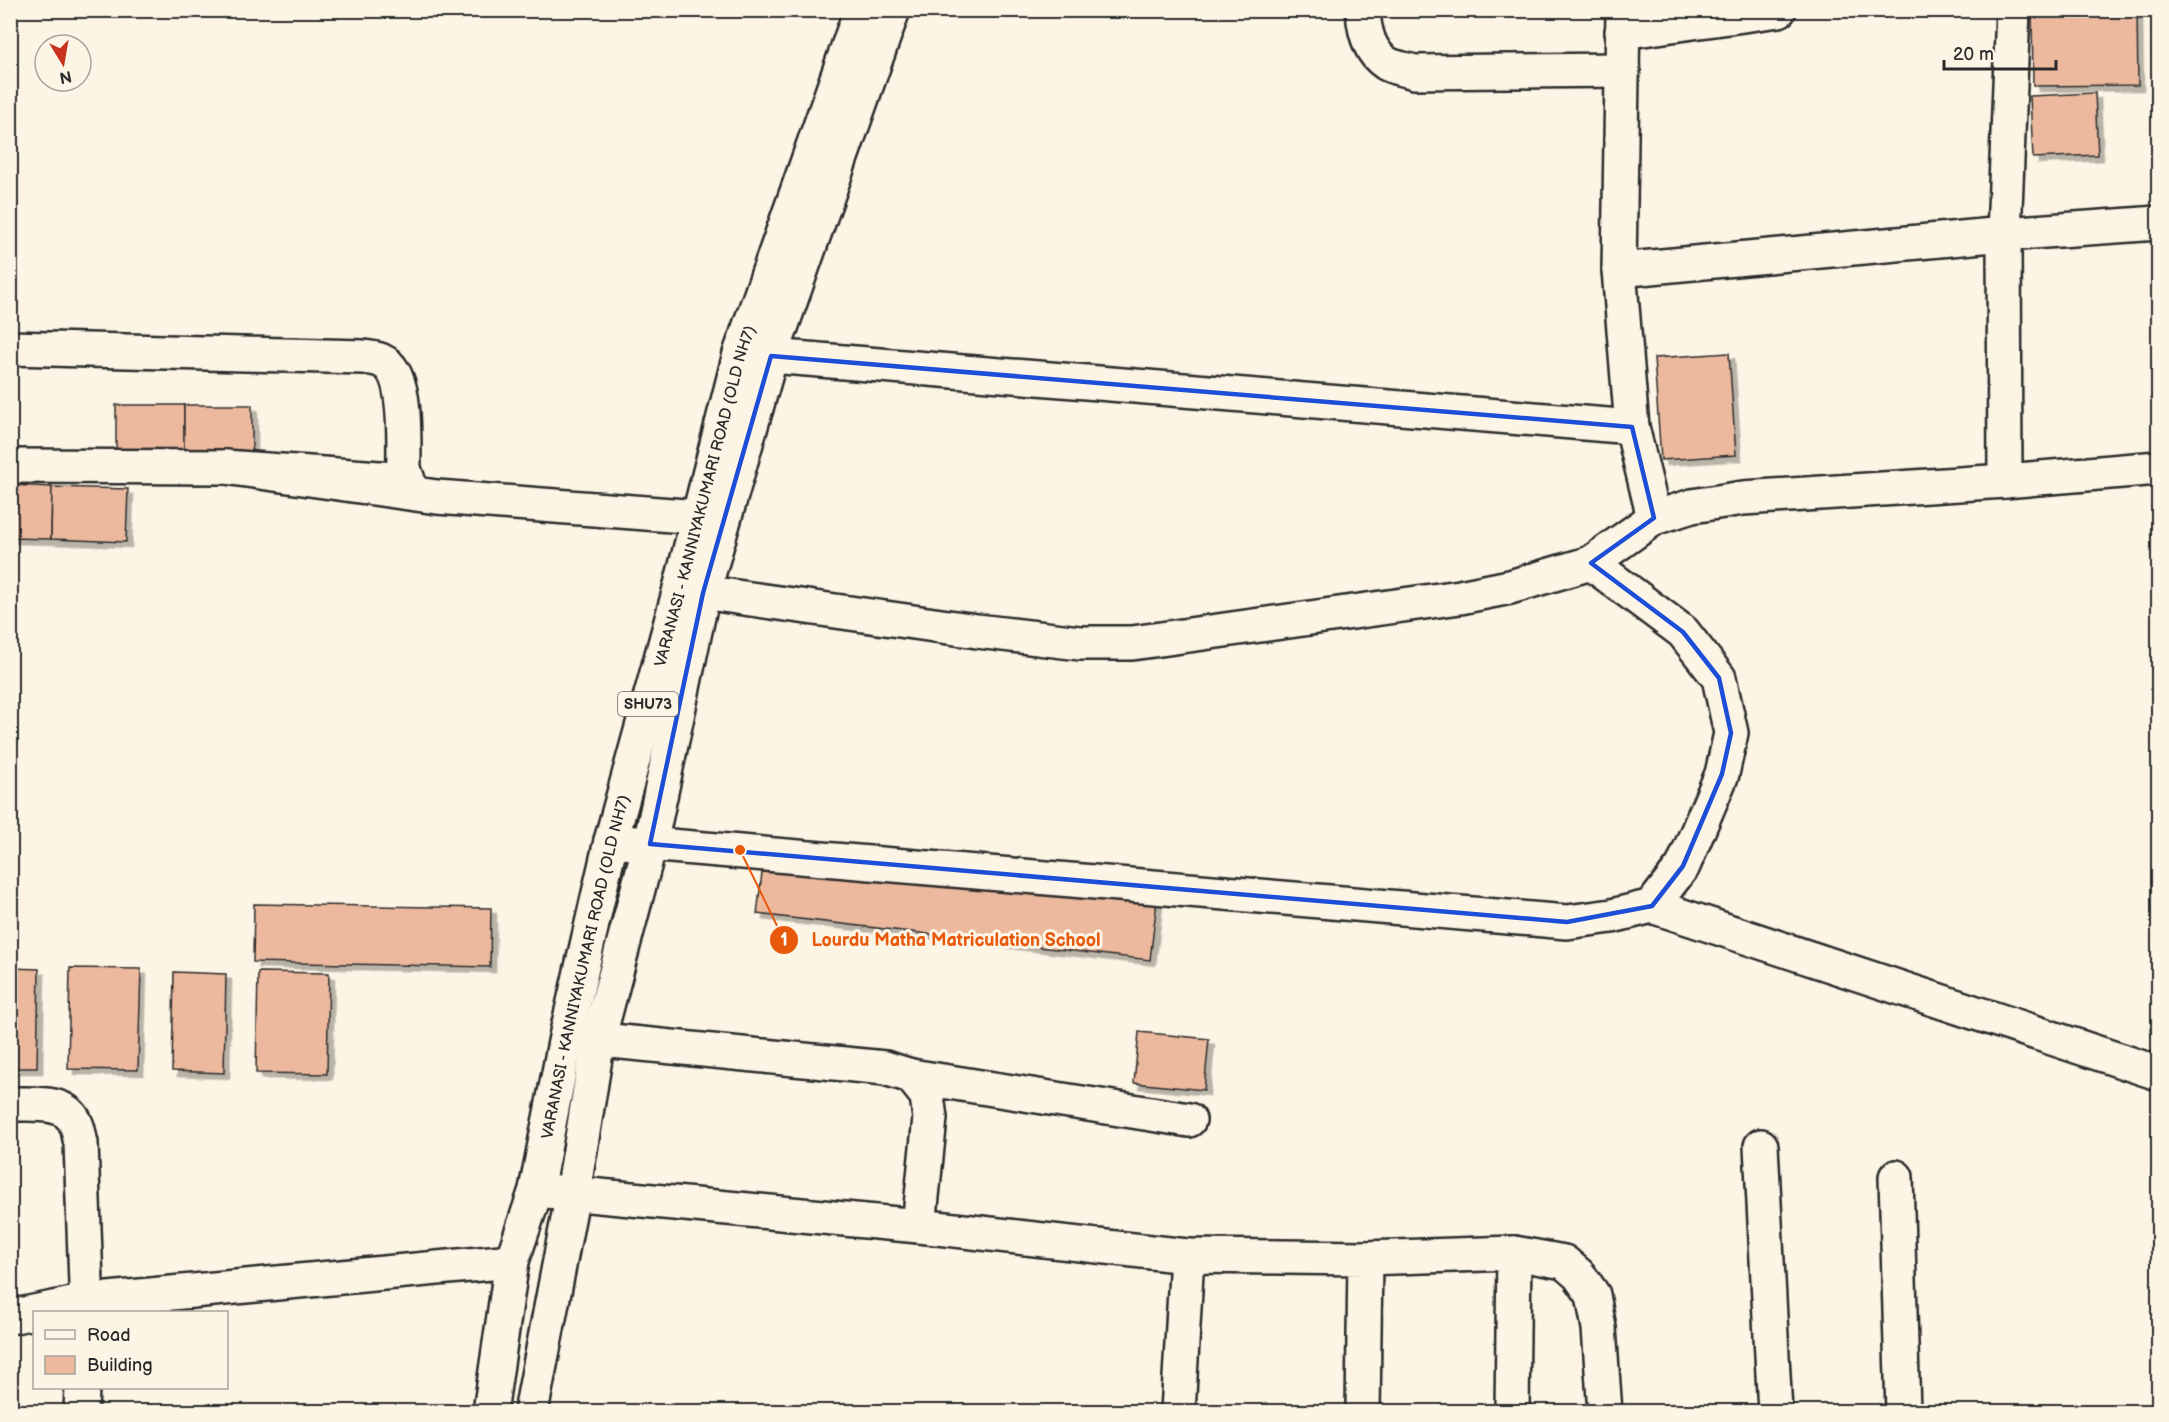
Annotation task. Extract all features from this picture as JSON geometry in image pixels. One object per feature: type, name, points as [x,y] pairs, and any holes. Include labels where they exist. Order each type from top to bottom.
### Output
[{"type":"street","name":"VARANASI - KANNIYAKUMARI ROAD (OLD NH7)","points":[[490,1412],[512,1260],[536,1190],[582,1038],[610,841],[692,591],[698,517],[740,354],[861,10]]},
{"type":"street","points":[[531,1412],[573,1193],[582,1038],[650,844],[692,591],[771,356],[893,10]]},
{"type":"street","points":[[1364,10],[1364,25],[1373,49],[1386,63],[1414,72],[1623,70]]},
{"type":"street","points":[[1654,518],[1632,427],[1619,270],[1623,21],[1779,10]]},
{"type":"street","points":[[2005,481],[2004,234],[2013,10]]},
{"type":"street","points":[[1619,270],[2004,234],[2158,223]]},
{"type":"street","points":[[10,348],[363,357],[383,361],[396,376],[401,395],[404,469],[408,480],[225,467],[10,465]]},
{"type":"street","points":[[771,356],[1632,427]]},
{"type":"street","points":[[225,467],[437,496],[698,517]]},
{"type":"street","points":[[692,591],[976,631],[1080,643],[1132,643],[1460,597],[1510,587],[1591,563],[1654,518],[1692,506],[1743,498],[2005,481],[2158,468]]},
{"type":"street","points":[[1591,563],[1683,632],[1719,678],[1731,733],[1722,774],[1683,866],[1652,906]]},
{"type":"street","points":[[610,841],[1567,922],[1612,916],[1652,906],[2158,1073]]},
{"type":"street","points":[[582,1038],[885,1068],[911,1076],[1189,1120]]},
{"type":"street","points":[[911,1076],[927,1096],[930,1118],[919,1226]]},
{"type":"street","points":[[10,1104],[58,1106],[67,1111],[76,1123],[81,1143],[87,1307]]},
{"type":"street","points":[[1761,1146],[1775,1412]]},
{"type":"street","points":[[1896,1177],[1903,1412]]},
{"type":"street","points":[[536,1190],[919,1226],[1187,1256],[1365,1258],[1514,1253],[1564,1262],[1579,1275],[1593,1295],[1599,1328],[1605,1412]]},
{"type":"street","points":[[1512,1412],[1514,1253]]},
{"type":"street","points":[[1178,1412],[1187,1256]]},
{"type":"street","points":[[1363,1412],[1365,1258]]},
{"type":"street","points":[[56,1311],[512,1260]]},
{"type":"street","points":[[10,1317],[33,1314]]},
{"type":"street","points":[[81,1412],[82,1389]]},
{"type":"highlighted area","points":[[771,356],[1632,427],[1654,518],[1591,563],[1683,632],[1719,678],[1731,733],[1722,774],[1683,866],[1652,906],[1567,922],[650,844],[703,593]]},
{"type":"building","points":[[2032,10],[2137,10],[2138,85],[2033,86]]},
{"type":"building","points":[[2095,93],[2098,155],[2033,158],[2030,96]]},
{"type":"building","points":[[1729,353],[1736,455],[1661,460],[1654,358]]},
{"type":"building","points":[[116,405],[184,405],[184,464],[116,464]]},
{"type":"building","points":[[184,405],[252,405],[252,464],[184,464]]},
{"type":"building","points":[[10,485],[52,487],[51,539],[10,538]]},
{"type":"building","points":[[52,487],[128,489],[126,542],[51,539]]},
{"type":"building","points":[[764,856],[1157,901],[1150,960],[757,914]]},
{"type":"building","points":[[254,904],[491,908],[490,967],[253,962]]},
{"type":"building","points":[[10,968],[39,969],[37,1068],[10,1068]]},
{"type":"building","points":[[70,968],[141,969],[138,1070],[68,1069]]},
{"type":"building","points":[[174,972],[226,974],[224,1073],[172,1071]]},
{"type":"building","points":[[258,972],[329,973],[327,1074],[256,1073]]},
{"type":"building","points":[[1139,1032],[1209,1039],[1204,1090],[1134,1083]]},
{"type":"place","name":"Lourdu Matha Matriculation School","points":[[740,850]]}]
